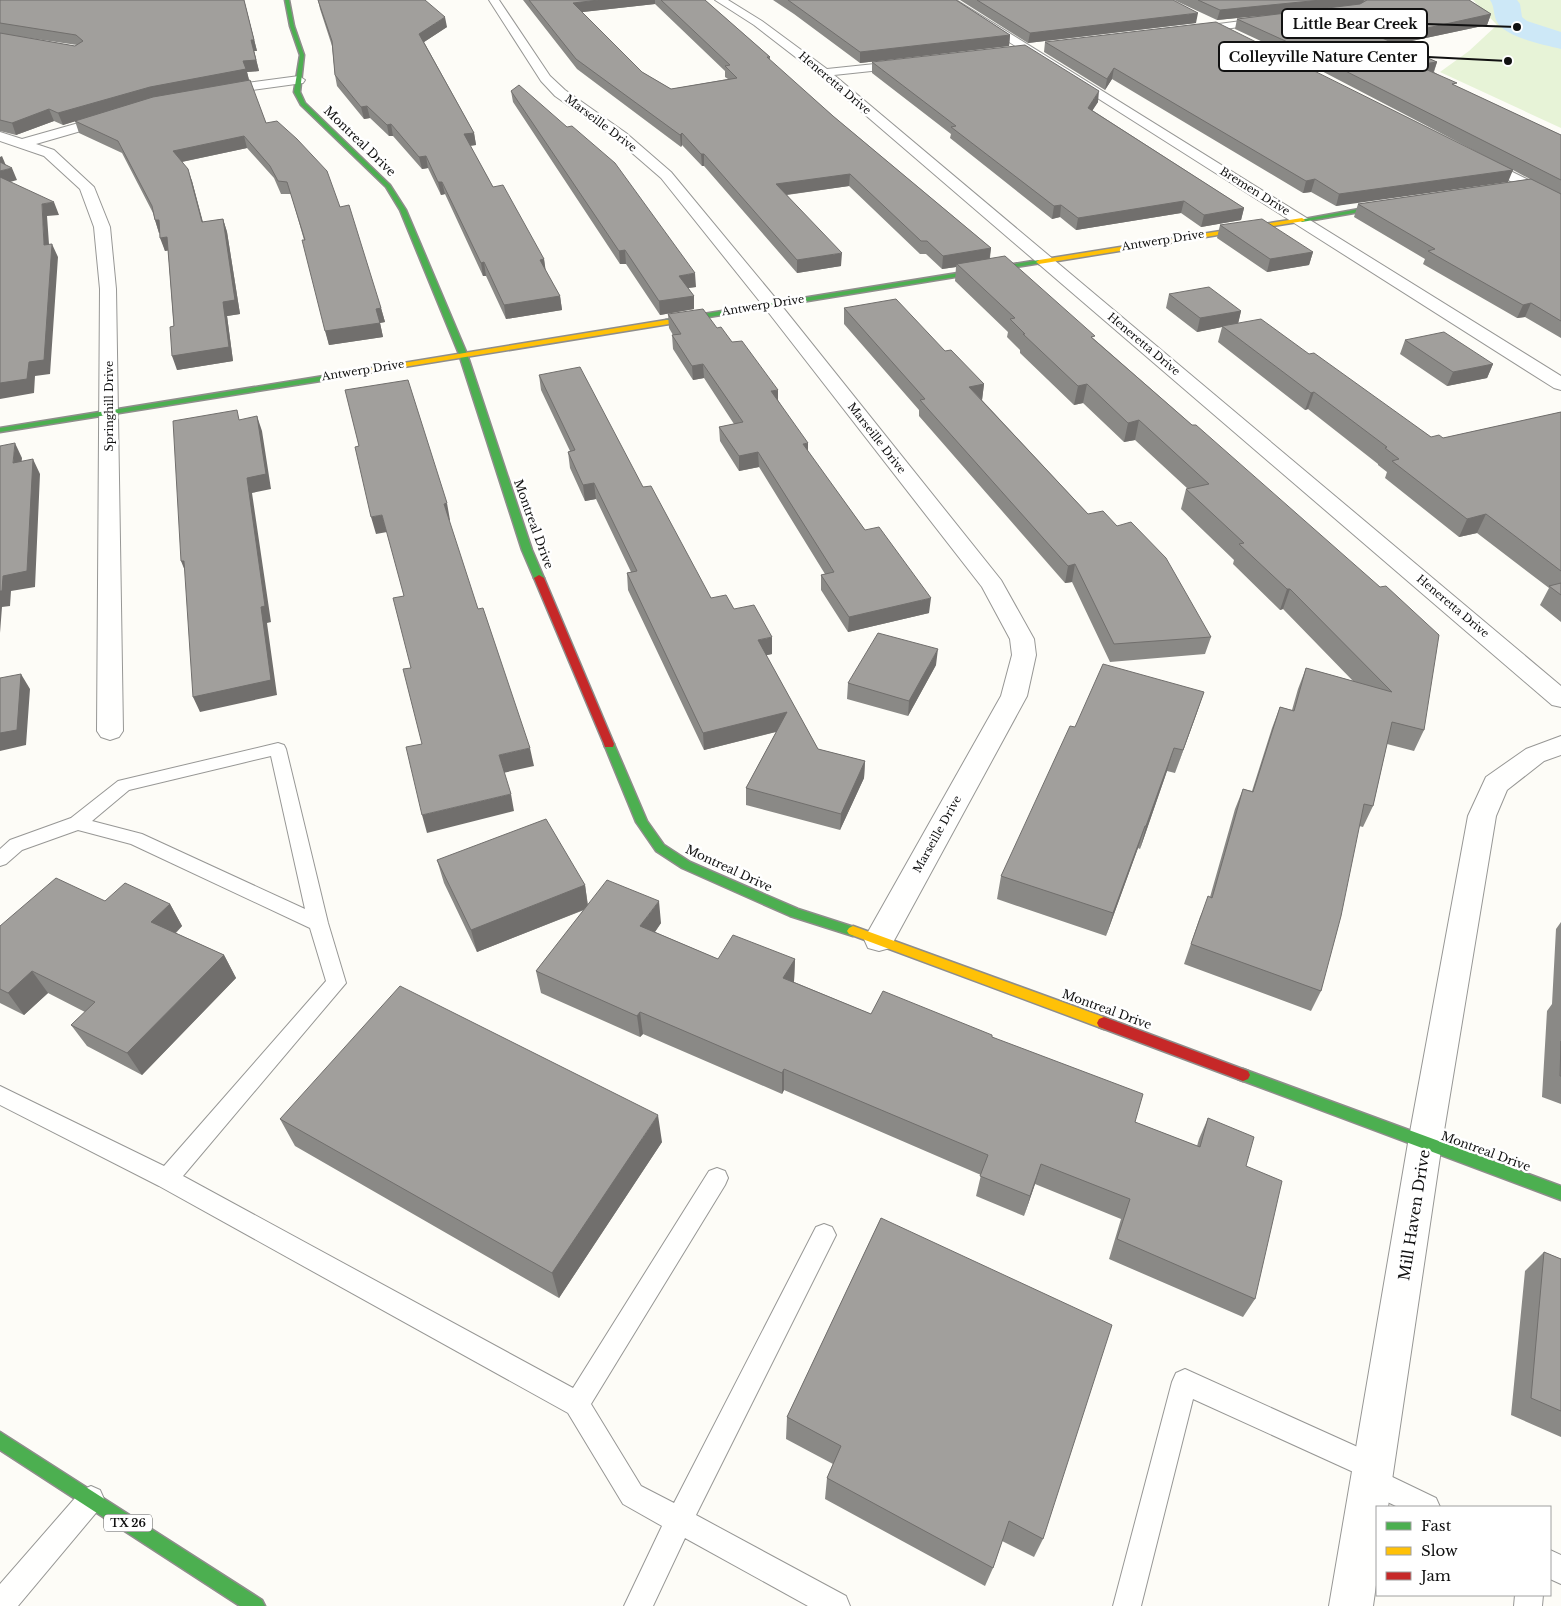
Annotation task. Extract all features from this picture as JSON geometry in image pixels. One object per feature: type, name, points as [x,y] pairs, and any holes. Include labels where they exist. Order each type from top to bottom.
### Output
[{"type":"street","name":"Montreal Drive","points":[[287,0],[292,26],[302,55],[297,92],[303,104],[388,186],[403,210],[463,354],[527,550],[642,822],[660,848],[686,865],[794,913],[879,939],[1561,1193]]},
{"type":"street","name":"Marseille Drive","points":[[494,0],[545,78],[560,93],[621,136],[666,175],[771,304],[993,585],[1022,639],[1024,655],[1014,696],[879,939]]},
{"type":"street","name":"Heneretta Drive","points":[[720,0],[765,27],[824,73],[1561,699]]},
{"type":"street","name":"Bremen Drive","points":[[948,0],[1299,218],[1561,384]]},
{"type":"street","points":[[1201,19],[1242,39]]},
{"type":"street","points":[[1173,33],[1283,19]]},
{"type":"street","points":[[1006,50],[1044,46]]},
{"type":"street","points":[[824,73],[920,61]]},
{"type":"street","points":[[199,94],[298,80]]},
{"type":"street","points":[[24,143],[126,113]]},
{"type":"street","name":"Springhill Drive","points":[[0,136],[49,153],[87,187],[102,227],[108,289],[110,732]]},
{"type":"street","points":[[1469,154],[1561,202]]},
{"type":"street","points":[[1507,188],[1527,185]]},
{"type":"street","name":"Antwerp Drive","points":[[0,430],[1406,202]]},
{"type":"street","name":"Mill Haven Drive","points":[[1351,1606],[1425,1143],[1482,816],[1496,784],[1535,755],[1561,745]]},
{"type":"street","name":"TX 26","points":[[0,1440],[256,1606]]},
{"type":"lane","points":[[0,859],[16,845],[77,823],[124,785],[278,750],[318,923],[336,983],[168,1179]]},
{"type":"lane","points":[[77,823],[136,839],[318,923]]},
{"type":"lane","points":[[0,1094],[168,1179],[577,1404],[632,1495],[836,1606]]},
{"type":"lane","points":[[577,1404],[717,1178]]},
{"type":"lane","points":[[638,1606],[824,1235]]},
{"type":"lane","points":[[1127,1606],[1185,1382],[1372,1474],[1425,1506]]},
{"type":"lane","points":[[0,1606],[91,1499]]},
{"type":"green space","points":[[1473,0],[1561,0],[1561,128],[1440,72],[1469,51],[1497,25]]},
{"type":"building","points":[[0,0],[244,0],[254,40],[251,40],[256,60],[243,61],[246,69],[150,87],[58,113],[49,109],[12,123],[0,120],[0,33],[75,46],[83,41],[76,35],[0,23]]},
{"type":"building","points":[[318,0],[425,0],[445,17],[419,34],[474,133],[464,134],[493,187],[503,185],[544,259],[540,260],[560,296],[504,305],[484,262],[481,263],[442,182],[438,182],[426,156],[419,157],[391,124],[387,125],[367,106],[361,107],[335,75],[332,41]]},
{"type":"building","points":[[529,0],[599,0],[573,3],[642,72],[671,89],[737,78],[725,66],[730,65],[661,0],[705,0],[833,116],[991,248],[943,256],[927,241],[921,241],[850,174],[776,184],[842,253],[797,260],[704,154],[701,154],[682,133],[680,135],[576,59]]},
{"type":"building","points":[[788,0],[956,0],[1010,35],[860,52]]},
{"type":"building","points":[[977,0],[1173,0],[1198,13],[1030,33]]},
{"type":"building","points":[[1198,0],[1321,0],[1220,10]]},
{"type":"building","points":[[1367,0],[1469,0],[1491,14],[1382,38],[1437,62],[1416,65],[1457,83],[1452,84],[1561,135],[1561,180],[1292,44],[1237,19],[1360,4]]},
{"type":"building","points":[[1216,22],[1513,170],[1339,194],[1315,179],[1306,181],[1114,68],[1107,79],[1045,42]]},
{"type":"building","points":[[1025,45],[1099,91],[1088,108],[1244,208],[1204,215],[1184,201],[1078,218],[1061,205],[1054,206],[951,127],[956,126],[872,62]]},
{"type":"building","points":[[250,80],[266,123],[277,121],[297,139],[327,171],[340,207],[349,205],[381,308],[376,309],[380,323],[325,331],[302,240],[305,240],[287,182],[278,181],[270,166],[244,136],[173,151],[188,169],[202,222],[223,219],[235,300],[223,302],[229,347],[172,356],[170,327],[174,326],[167,237],[160,238],[159,220],[155,220],[152,206],[118,141],[75,121],[153,97]]},
{"type":"building","points":[[519,85],[567,127],[572,126],[615,163],[695,273],[679,276],[694,296],[659,301],[625,250],[619,251],[511,91]]},
{"type":"building","points":[[0,162],[12,168],[0,171]]},
{"type":"building","points":[[0,177],[54,202],[42,204],[44,245],[52,244],[44,360],[29,362],[27,379],[0,383]]},
{"type":"building","points":[[1531,179],[1561,194],[1561,321],[1531,303],[1523,305],[1428,251],[1435,249],[1358,204]]},
{"type":"building","points":[[1262,219],[1313,252],[1270,259],[1220,225]]},
{"type":"building","points":[[1005,256],[1095,336],[1091,337],[1192,425],[1196,425],[1380,587],[1386,586],[1439,635],[1424,730],[1392,722],[1373,806],[1364,804],[1341,916],[1321,991],[1191,944],[1208,896],[1212,898],[1243,789],[1253,792],[1280,707],[1294,711],[1306,668],[1392,692],[1290,589],[1287,589],[1239,544],[1244,543],[1186,489],[1209,484],[1139,420],[1128,423],[1087,384],[1078,386],[1023,334],[1025,334],[1010,319],[1015,318],[957,264]]},
{"type":"building","points":[[1209,287],[1241,311],[1200,318],[1169,294]]},
{"type":"building","points":[[896,299],[945,351],[951,350],[984,384],[969,387],[1088,514],[1103,511],[1117,526],[1131,522],[1166,558],[1211,637],[1114,644],[1075,564],[1068,566],[920,400],[925,399],[844,308]]},
{"type":"building","points":[[703,309],[717,328],[721,327],[732,342],[742,341],[778,390],[771,391],[808,443],[803,444],[865,530],[879,527],[931,598],[849,617],[821,575],[834,572],[758,452],[739,456],[719,427],[743,422],[703,364],[692,366],[672,335],[681,334],[668,314]]},
{"type":"building","points":[[1261,319],[1309,354],[1314,353],[1431,437],[1439,435],[1443,438],[1561,412],[1561,571],[1486,514],[1467,519],[1392,461],[1399,459],[1385,448],[1387,447],[1222,326]]},
{"type":"building","points":[[1444,332],[1493,364],[1453,372],[1405,340]]},
{"type":"building","points":[[580,367],[643,487],[651,486],[711,598],[726,595],[734,609],[754,605],[772,637],[758,640],[818,749],[865,761],[841,814],[746,788],[787,712],[703,733],[627,573],[637,571],[594,483],[583,485],[568,452],[575,450],[539,375]]},
{"type":"building","points":[[408,380],[447,503],[444,504],[478,609],[483,608],[530,748],[499,755],[511,794],[422,815],[406,747],[422,744],[403,669],[411,668],[393,598],[404,596],[382,515],[371,517],[355,447],[359,446],[345,390]]},
{"type":"building","points":[[237,410],[239,420],[257,416],[266,474],[247,478],[265,606],[261,607],[271,680],[193,697],[184,561],[181,561],[173,421]]},
{"type":"building","points":[[15,443],[13,463],[33,459],[27,571],[3,576],[2,591],[0,591],[0,446]]},
{"type":"building","points":[[1561,583],[1561,595],[1549,586]]},
{"type":"building","points":[[878,633],[938,649],[909,701],[848,683]]},
{"type":"building","points":[[1103,664],[1204,692],[1183,750],[1174,748],[1113,913],[1001,876],[1070,726],[1075,727]]},
{"type":"building","points":[[21,674],[17,730],[0,733],[0,678]]},
{"type":"building","points":[[546,819],[585,885],[471,930],[437,860]]},
{"type":"building","points":[[56,878],[105,901],[125,883],[170,904],[151,922],[224,955],[127,1053],[71,1025],[95,1002],[32,971],[8,993],[0,989],[0,926]]},
{"type":"building","points":[[607,880],[659,901],[640,926],[718,959],[733,935],[795,959],[783,978],[871,1014],[883,991],[992,1035],[992,1037],[1143,1094],[1135,1122],[1200,1147],[1208,1118],[1254,1137],[1246,1166],[1282,1181],[1255,1299],[1117,1239],[1130,1199],[1041,1164],[1030,1196],[980,1176],[988,1155],[784,1069],[782,1073],[640,1012],[637,1016],[536,971]]},
{"type":"building","points":[[400,986],[658,1115],[552,1273],[280,1119]]},
{"type":"building","points":[[1561,1041],[1561,1076],[1560,1076]]},
{"type":"building","points":[[881,1218],[1112,1325],[1043,1539],[1009,1521],[993,1568],[827,1478],[841,1446],[787,1417]]},
{"type":"building","points":[[1544,1252],[1561,1259],[1561,1411],[1531,1398]]},
{"type":"waterway","points":[[1503,0],[1507,4],[1509,20],[1517,27],[1561,41]]},
{"type":"traffic: fast","points":[[287,0],[292,26],[302,55],[297,92],[303,104],[388,186],[403,210],[463,354],[527,550],[539,578]]},
{"type":"traffic: fast","points":[[1302,220],[1392,205]]},
{"type":"traffic: fast","points":[[666,322],[1039,262]]},
{"type":"traffic: fast","points":[[0,430],[330,377]]},
{"type":"traffic: fast","points":[[609,744],[642,822],[660,848],[686,865],[794,913],[853,931]]},
{"type":"traffic: fast","points":[[1243,1075],[1561,1193]]},
{"type":"traffic: fast","points":[[0,1440],[256,1606]]},
{"type":"traffic: slow","points":[[1039,262],[1302,220]]},
{"type":"traffic: slow","points":[[330,377],[666,322]]},
{"type":"traffic: slow","points":[[853,931],[1104,1023]]},
{"type":"traffic: jam","points":[[539,578],[609,744]]},
{"type":"traffic: jam","points":[[1104,1023],[1243,1075]]},
{"type":"place","name":"Little Bear Creek","points":[[1517,27]]},
{"type":"place","name":"Colleyville Nature Center","points":[[1508,61]]}]
